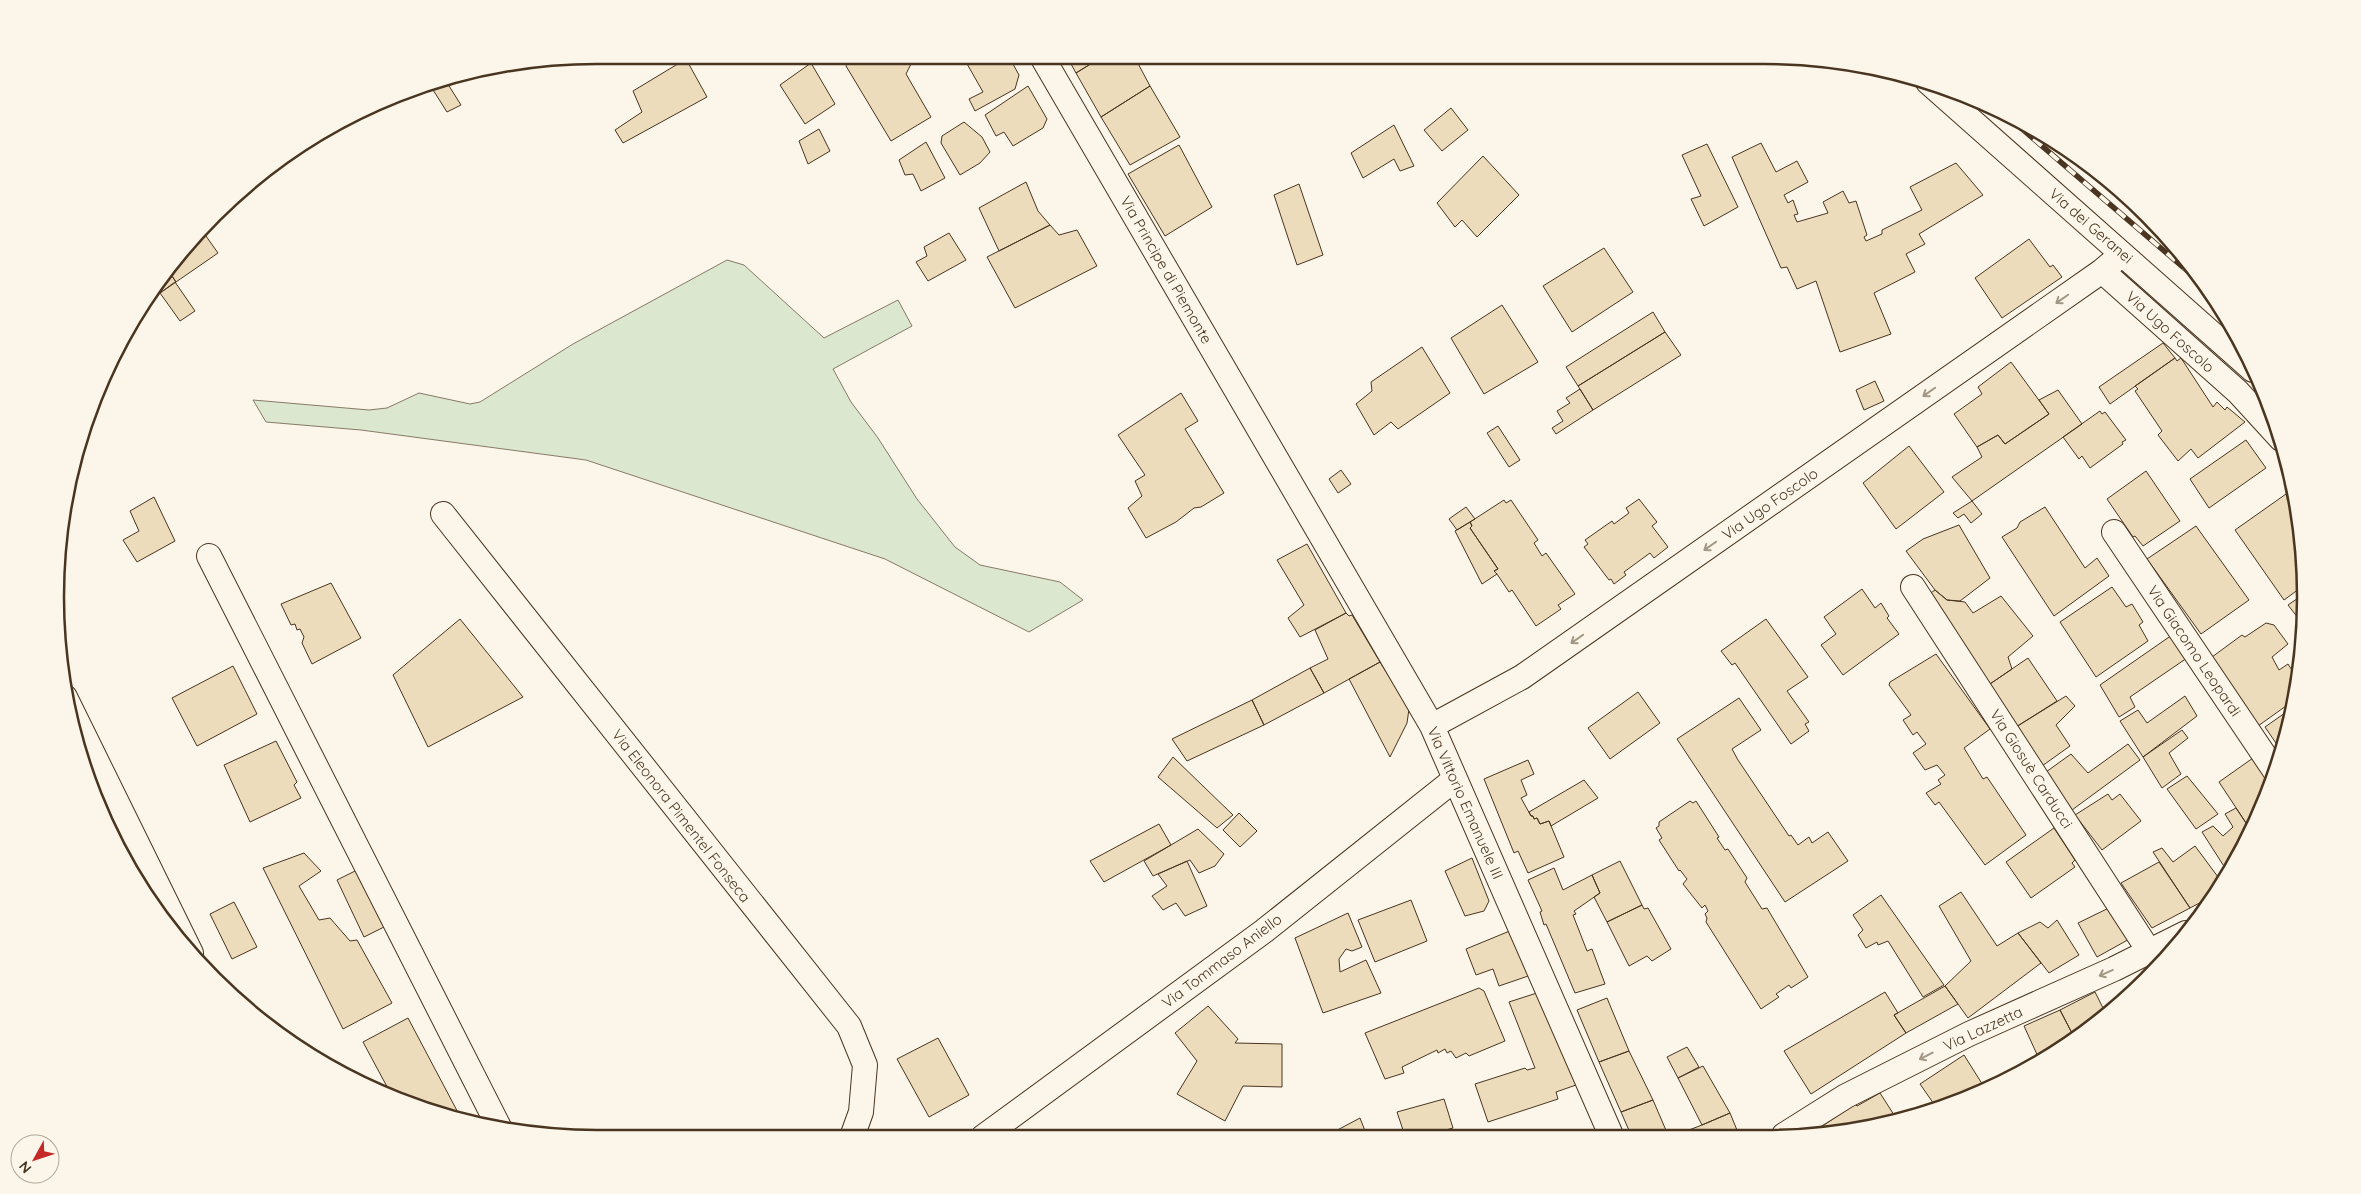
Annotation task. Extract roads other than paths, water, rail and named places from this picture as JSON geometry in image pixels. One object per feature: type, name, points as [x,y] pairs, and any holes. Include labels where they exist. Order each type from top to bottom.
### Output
[{"type":"street","name":"Via Principe di Piemonte","points":[[1046,64],[1292,486]]},
{"type":"street","name":"Via dei Geranei","points":[[1942,95],[2241,359]]},
{"type":"street","name":"Via Ugo Foscolo","points":[[1432,726],[1522,677],[2102,271],[2122,254]]},
{"type":"street","name":"Via Ugo Foscolo","points":[[2102,271],[2238,392],[2269,426]]},
{"type":"street","points":[[2238,392],[2247,372]]},
{"type":"street","name":"Via Vittorio Emanuele III","points":[[1292,486],[1432,726],[1609,1130]]},
{"type":"street","name":"Via Eleonora Pimentel Fonseca","points":[[443,514],[849,1026],[865,1065],[861,1112],[855,1130]]},
{"type":"street","name":"Via Giacomo Leopardi","points":[[2114,532],[2270,764]]},
{"type":"street","points":[[209,556],[495,1120]]},
{"type":"street","name":"Via Giosuè Carducci","points":[[1912,587],[2149,951]]},
{"type":"street","points":[[80,728],[178,927]]},
{"type":"street","name":"Via Tommaso Aniello","points":[[994,1130],[1264,931],[1455,779]]},
{"type":"street","name":"Via Lazzetta","points":[[1797,1129],[1864,1087],[1969,1034],[2173,939]]},
{"type":"railway","points":[[2026,133],[2183,267]]}]
